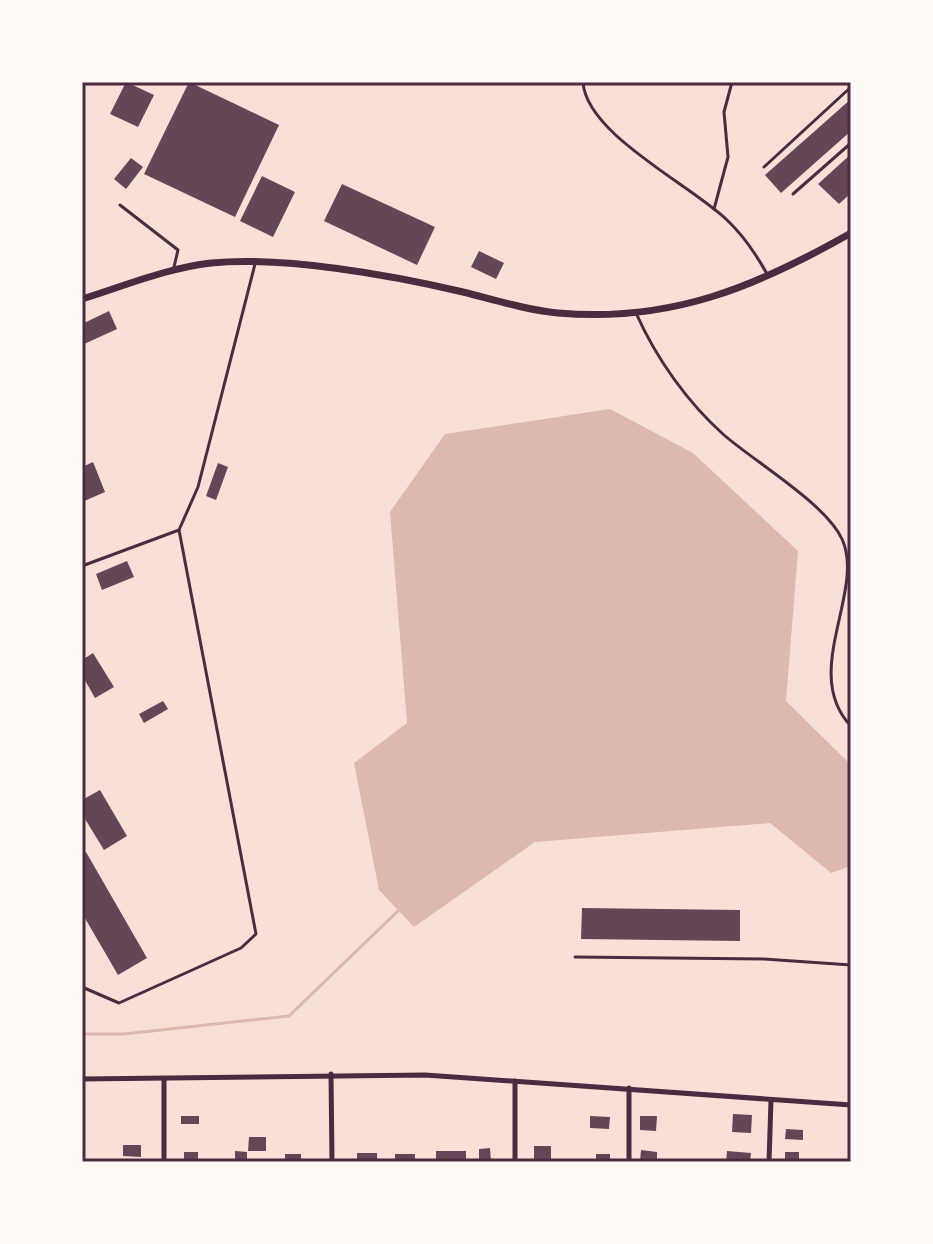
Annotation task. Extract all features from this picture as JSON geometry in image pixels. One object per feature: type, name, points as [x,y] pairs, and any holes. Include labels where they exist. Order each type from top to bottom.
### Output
[{"type":"street","points":[[82,299],[173,270],[212,263],[255,264],[404,279],[558,313],[636,313],[720,297],[769,277],[851,233]]},
{"type":"street","points":[[331,1074],[332,1162]]},
{"type":"street","points":[[82,1079],[425,1075],[851,1105]]},
{"type":"street","points":[[164,1080],[164,1162]]},
{"type":"street","points":[[515,1081],[515,1162]]},
{"type":"street","points":[[629,1088],[629,1162]]},
{"type":"street","points":[[769,1162],[771,1100]]},
{"type":"lane","points":[[583,82],[588,99],[609,131],[714,209],[749,243],[769,277]]},
{"type":"lane","points":[[714,209],[728,157],[724,112],[732,82]]},
{"type":"lane","points":[[764,167],[851,87]]},
{"type":"lane","points":[[793,194],[851,143]]},
{"type":"lane","points":[[120,205],[178,250],[173,270]]},
{"type":"lane","points":[[82,987],[119,1003],[241,948],[256,934],[179,530],[198,487],[255,264]]},
{"type":"lane","points":[[636,313],[655,352],[694,405],[725,436],[819,511],[843,540],[845,576],[830,678],[837,708],[851,726]]},
{"type":"lane","points":[[82,566],[179,530]]},
{"type":"lane","points":[[575,957],[764,959],[851,965]]},
{"type":"shaded area","points":[[610,409],[693,453],[798,551],[786,701],[851,765],[851,866],[831,873],[770,823],[535,842],[414,927],[379,890],[354,763],[407,723],[390,512],[445,434]]},
{"type":"building","points":[[126,82],[154,95],[138,127],[110,114]]},
{"type":"building","points":[[189,82],[279,125],[235,217],[144,174]]},
{"type":"building","points":[[851,99],[851,131],[781,193],[765,175]]},
{"type":"building","points":[[851,154],[851,193],[839,204],[818,184]]},
{"type":"building","points":[[131,158],[143,167],[126,189],[114,179]]},
{"type":"building","points":[[262,176],[295,192],[273,237],[240,221]]},
{"type":"building","points":[[342,184],[435,227],[417,265],[324,221]]},
{"type":"building","points":[[479,251],[504,263],[496,279],[471,267]]},
{"type":"building","points":[[109,311],[117,329],[82,345],[82,324]]},
{"type":"building","points":[[93,462],[105,492],[82,502],[82,467]]},
{"type":"building","points":[[218,463],[228,467],[216,500],[206,496]]},
{"type":"building","points":[[127,561],[134,577],[102,590],[96,574]]},
{"type":"building","points":[[93,653],[114,687],[95,698],[82,675],[82,660]]},
{"type":"building","points":[[163,701],[168,709],[144,723],[139,714]]},
{"type":"building","points":[[100,790],[127,836],[104,850],[82,814],[82,800]]},
{"type":"building","points":[[86,852],[147,958],[118,975],[82,913],[82,854]]},
{"type":"building","points":[[582,908],[740,910],[740,941],[581,939]]},
{"type":"building","points":[[733,1114],[752,1115],[751,1133],[732,1132]]},
{"type":"building","points":[[181,1116],[199,1116],[199,1124],[181,1124]]},
{"type":"building","points":[[590,1116],[610,1117],[609,1129],[590,1128]]},
{"type":"building","points":[[640,1116],[657,1116],[656,1131],[640,1130]]},
{"type":"building","points":[[786,1129],[803,1130],[803,1140],[785,1139]]},
{"type":"building","points":[[249,1137],[266,1137],[266,1151],[248,1151]]},
{"type":"building","points":[[123,1145],[141,1145],[141,1157],[123,1156]]},
{"type":"building","points":[[534,1146],[551,1146],[551,1162],[534,1162]]},
{"type":"building","points":[[490,1148],[491,1162],[479,1162],[479,1149]]},
{"type":"building","points":[[641,1150],[657,1152],[657,1162],[640,1162]]},
{"type":"building","points":[[235,1151],[247,1152],[247,1162],[235,1162]]},
{"type":"building","points":[[436,1151],[466,1151],[466,1162],[436,1162]]},
{"type":"building","points":[[727,1151],[751,1153],[750,1162],[726,1162]]},
{"type":"building","points":[[184,1152],[198,1152],[198,1162],[184,1162]]},
{"type":"building","points":[[785,1152],[799,1152],[799,1162],[785,1162]]},
{"type":"building","points":[[357,1153],[377,1153],[377,1162],[357,1162]]},
{"type":"building","points":[[285,1154],[301,1154],[301,1162],[285,1162]]},
{"type":"building","points":[[395,1154],[415,1154],[415,1162],[395,1162]]},
{"type":"building","points":[[596,1154],[610,1154],[610,1162],[596,1162]]},
{"type":"waterway","points":[[82,1034],[124,1034],[289,1016],[399,910]]}]
